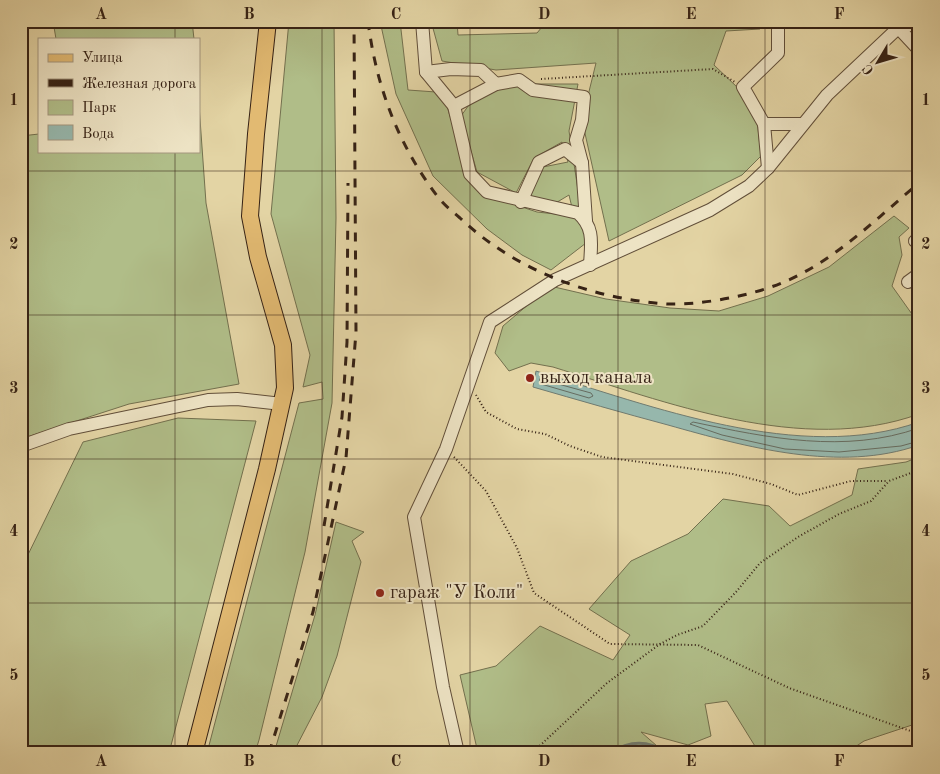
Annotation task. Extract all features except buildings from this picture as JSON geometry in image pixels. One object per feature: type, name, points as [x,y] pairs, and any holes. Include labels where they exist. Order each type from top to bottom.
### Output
[{"type":"main road","points":[[194,753],[285,388],[284,345],[258,257],[250,216],[256,134],[268,21]]},
{"type":"street","points":[[422,21],[426,72],[454,106],[470,174],[487,192],[520,202],[578,213],[586,221]]},
{"type":"street","points":[[768,168],[764,124],[743,87],[778,53],[778,21]]},
{"type":"street","points":[[458,753],[443,687],[414,517],[446,449],[490,322],[555,280],[710,210],[749,186],[768,168],[826,95],[894,25],[919,22]]},
{"type":"street","points":[[894,25],[919,50]]},
{"type":"street","points":[[426,72],[451,69],[481,70],[496,84]]},
{"type":"street","points":[[454,106],[496,84],[519,80],[533,90],[584,97],[582,120],[576,140],[582,163],[586,221],[591,236],[590,265]]},
{"type":"street","points":[[764,124],[803,124]]},
{"type":"street","points":[[520,202],[540,162],[564,149],[582,163]]},
{"type":"street","points":[[21,446],[69,429],[208,400],[237,399],[282,404]]},
{"type":"path","points":[[539,79],[713,69],[743,87]]},
{"type":"path","points":[[469,382],[486,412],[516,429],[545,434],[570,446],[602,456],[733,474],[771,484],[798,495],[850,481],[889,481],[919,470]]},
{"type":"path","points":[[446,449],[486,491],[517,548],[534,593],[610,644],[698,645],[789,688],[919,734]]},
{"type":"path","points":[[532,753],[607,683],[660,644],[677,635],[703,626],[736,592],[760,563],[798,537],[839,514],[871,501],[889,481]]},
{"type":"green space","points":[[53,21],[192,21],[194,38],[56,38]]},
{"type":"green space","points":[[289,21],[334,21],[336,218],[332,403],[305,552],[255,753],[207,753],[299,403],[323,399],[322,382],[303,387],[310,355],[271,214]]},
{"type":"green space","points":[[380,21],[400,21],[408,90],[436,92],[446,103],[453,126],[486,195],[537,212],[574,216],[569,195],[554,204],[529,196],[543,167],[568,162],[562,142],[534,158],[516,193],[477,172],[461,116],[484,84],[578,84],[569,131],[586,243],[551,270],[522,255],[487,229],[433,176],[396,94]]},
{"type":"green space","points":[[431,21],[457,21],[458,35],[537,33],[542,27],[542,21],[760,21],[760,29],[726,31],[714,65],[738,88],[757,119],[761,156],[742,175],[609,241],[582,120],[596,63],[496,70],[442,61]]},
{"type":"green space","points":[[200,119],[206,203],[239,384],[129,404],[21,439],[21,136],[38,134],[38,152],[200,152]]},
{"type":"green space","points":[[894,216],[909,228],[899,237],[902,255],[892,286],[919,324],[919,414],[875,425],[829,429],[782,427],[734,419],[687,408],[553,367],[531,363],[509,371],[495,353],[503,326],[550,286],[606,299],[670,308],[719,311],[768,296],[829,267]]},
{"type":"green space","points":[[178,418],[256,421],[169,753],[21,753],[21,569],[83,442]]},
{"type":"green space","points":[[919,457],[919,727],[912,725],[864,741],[846,753],[761,753],[727,701],[705,704],[711,736],[688,745],[641,732],[665,753],[478,753],[460,675],[496,666],[540,626],[613,660],[630,635],[589,609],[631,561],[688,534],[723,499],[769,506],[790,526],[852,495],[858,469],[906,462]]},
{"type":"green space","points":[[336,522],[364,532],[352,541],[361,562],[337,656],[322,697],[293,753],[274,753],[315,615]]},
{"type":"water","points":[[536,371],[677,414],[776,434],[826,437],[873,433],[919,422],[919,445],[889,453],[857,457],[793,454],[761,448],[698,433],[533,387]]},
{"type":"waterway","points":[[609,753],[625,746],[639,743],[653,746],[669,753]]},
{"type":"railway","points":[[269,753],[313,612],[346,458],[356,332],[354,21]]},
{"type":"railway","points":[[368,21],[377,69],[391,114],[411,157],[440,200],[482,237],[505,253],[556,279],[584,289],[611,296],[668,304],[717,300],[765,289],[787,281],[828,258],[919,183]]},
{"type":"railway","points":[[324,526],[342,417],[347,342],[348,183]]},
{"type":"place","name":"выход канала","points":[[530,378]]},
{"type":"place","name":"гараж \"У Коли\"","points":[[380,593]]}]
